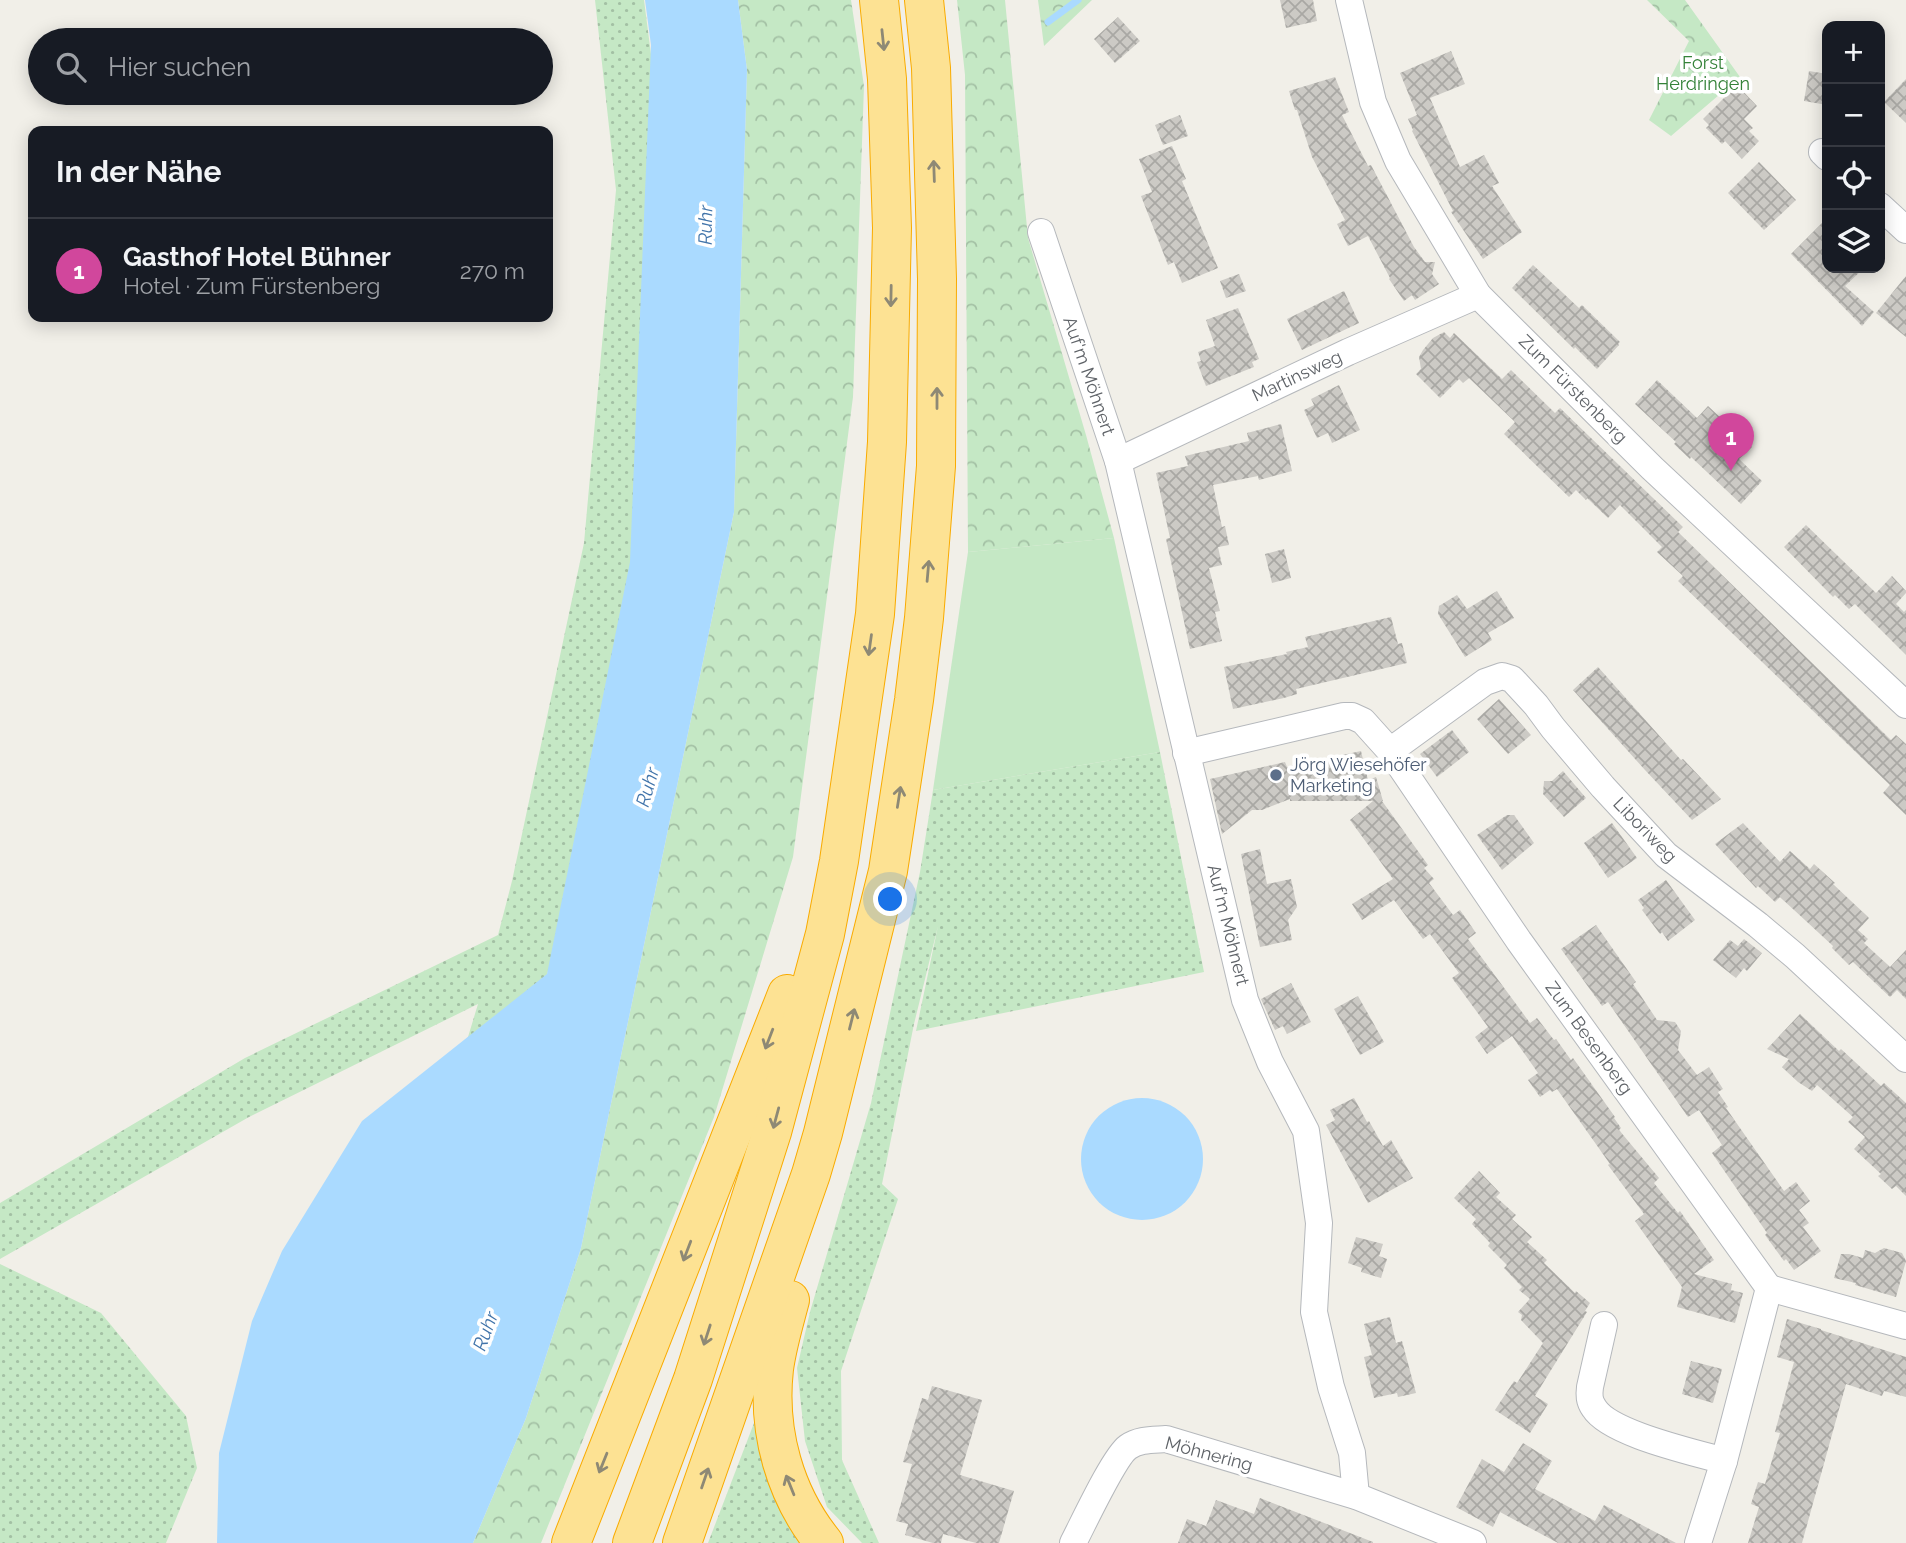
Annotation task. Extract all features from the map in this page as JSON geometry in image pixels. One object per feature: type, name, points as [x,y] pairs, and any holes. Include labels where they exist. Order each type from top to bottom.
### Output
[{"type":"highway","points":[[632,1543],[693,1379],[772,1132],[825,933],[839,861],[875,614],[887,442],[892,228],[887,79],[879,0]]},
{"type":"highway","points":[[682,1543],[811,1174],[888,872],[924,618],[936,466],[937,279],[931,68],[923,0]]},
{"type":"highway","points":[[571,1543],[839,861]]},
{"type":"highway","points":[[823,1133],[810,1220],[777,1350],[773,1395],[776,1437],[788,1482],[805,1516],[824,1543]]},
{"type":"street","name":"Zum Fürstenberg","points":[[1349,0],[1373,102],[1398,161],[1478,295],[1652,468],[1906,705]]},
{"type":"street","points":[[1884,210],[1906,230]]},
{"type":"street","name":"Auf'm Möhnert","points":[[1041,232],[1118,461],[1245,1000],[1270,1062],[1307,1131],[1319,1223],[1314,1312],[1331,1387],[1352,1453],[1356,1496]]},
{"type":"street","name":"Martinsweg","points":[[1118,461],[1348,352],[1478,295]]},
{"type":"street","name":"Liboriweg","points":[[1390,751],[1485,682],[1502,676],[1512,679],[1603,787],[1666,855],[1795,956],[1906,1059]]},
{"type":"street","name":"Zum Besenberg","points":[[1186,753],[1344,716],[1363,721],[1390,751],[1519,941],[1769,1288]]},
{"type":"street","points":[[1699,1543],[1724,1461],[1769,1288],[1906,1326]]},
{"type":"street","points":[[1604,1325],[1590,1387],[1589,1397],[1595,1410],[1603,1418],[1630,1433],[1724,1461]]},
{"type":"street","name":"Möhnering","points":[[1073,1543],[1127,1448],[1145,1440],[1166,1439],[1356,1496]]},
{"type":"street","points":[[1356,1496],[1473,1543]]},
{"type":"green space","points":[[595,0],[644,0],[666,171],[661,446],[571,897],[466,1235],[415,1212],[478,1004],[249,1117],[0,1259],[0,1203],[245,1058],[498,935],[512,881],[584,543],[616,190]]},
{"type":"green space","points":[[738,0],[851,0],[864,86],[853,397],[793,857],[714,1117],[541,1543],[473,1543],[526,1418],[581,1248],[734,512],[747,70]]},
{"type":"green space","points":[[957,0],[1005,0],[1028,238],[1114,538],[968,552],[965,75]]},
{"type":"green space","points":[[1038,0],[1092,0],[1044,46]]},
{"type":"green space","name":"Forst Herdringen","points":[[1647,0],[1685,0],[1740,77],[1671,136],[1649,120],[1689,41]]},
{"type":"green space","points":[[1114,538],[1160,752],[933,790],[968,552]]},
{"type":"green space","points":[[1160,752],[1204,972],[916,1031],[938,926],[914,1024],[882,1184],[898,1199],[841,1371],[842,1460],[879,1543],[862,1543],[827,1507],[805,1441],[797,1368],[810,1312],[871,1103],[920,872],[933,790]]},
{"type":"green space","points":[[0,1264],[101,1313],[186,1416],[197,1468],[166,1543],[0,1543]]},
{"type":"green space","points":[[759,1410],[810,1543],[708,1543]]},
{"type":"water","name":"Ruhr","points":[[645,0],[738,0],[747,70],[734,512],[581,1248],[526,1418],[473,1543],[217,1543],[219,1453],[252,1321],[282,1251],[362,1121],[547,974],[630,562],[651,45]]},
{"type":"water","points":[[1142,1098],[1165,1103],[1185,1116],[1198,1136],[1203,1159],[1198,1182],[1185,1202],[1165,1215],[1142,1220],[1119,1215],[1099,1202],[1086,1182],[1081,1159],[1086,1136],[1099,1116],[1119,1103]]},
{"type":"building","points":[[1280,0],[1313,0],[1317,21],[1286,28]]},
{"type":"building","points":[[1118,17],[1140,41],[1115,63],[1094,39]]},
{"type":"building","points":[[1451,51],[1465,84],[1430,98],[1460,167],[1484,155],[1499,183],[1492,186],[1522,232],[1483,259],[1451,212],[1453,211],[1412,131],[1408,119],[1417,115],[1400,73]]},
{"type":"building","points":[[1809,71],[1822,73],[1822,104],[1804,101]]},
{"type":"building","points":[[1335,77],[1349,112],[1342,115],[1368,166],[1371,165],[1414,247],[1425,262],[1435,262],[1432,274],[1439,284],[1415,300],[1412,295],[1404,301],[1389,279],[1368,236],[1348,246],[1337,224],[1345,220],[1312,157],[1295,110],[1289,91]]},
{"type":"building","points":[[1906,79],[1906,123],[1885,103]]},
{"type":"building","points":[[1737,85],[1757,106],[1744,119],[1753,128],[1749,131],[1759,141],[1742,159],[1725,141],[1722,144],[1706,128],[1709,125],[1703,119]]},
{"type":"building","points":[[1180,115],[1188,136],[1163,145],[1155,125]]},
{"type":"building","points":[[1172,146],[1186,179],[1182,181],[1218,268],[1182,283],[1174,262],[1168,265],[1141,196],[1152,192],[1139,159]]},
{"type":"building","points":[[1759,162],[1796,200],[1764,230],[1728,193]]},
{"type":"building","points":[[1822,223],[1822,273],[1859,273],[1845,286],[1874,312],[1862,326],[1791,254]]},
{"type":"building","points":[[1533,265],[1579,308],[1582,305],[1620,342],[1597,369],[1512,288]]},
{"type":"building","points":[[1239,274],[1246,291],[1226,298],[1220,281]]},
{"type":"building","points":[[1906,276],[1906,337],[1876,313]]},
{"type":"building","points":[[1344,291],[1359,323],[1302,350],[1287,319]]},
{"type":"building","points":[[1238,308],[1259,359],[1252,362],[1254,367],[1206,386],[1197,362],[1201,361],[1198,352],[1215,346],[1206,320]]},
{"type":"building","points":[[1444,332],[1450,338],[1454,333],[1502,379],[1511,370],[1555,413],[1560,408],[1683,527],[1678,532],[1891,740],[1896,735],[1906,744],[1906,815],[1883,793],[1890,785],[1678,581],[1683,576],[1657,552],[1662,547],[1620,505],[1608,518],[1576,490],[1569,497],[1504,434],[1515,422],[1469,378],[1463,383],[1459,379],[1440,398],[1416,374],[1421,369],[1419,357],[1423,350],[1433,338]]},
{"type":"building","points":[[1657,380],[1697,418],[1708,406],[1752,447],[1739,459],[1762,481],[1741,504],[1674,444],[1676,442],[1635,404]]},
{"type":"building","points":[[1339,385],[1360,430],[1332,443],[1328,433],[1317,438],[1304,410],[1314,405],[1311,399]]},
{"type":"building","points":[[1281,424],[1292,471],[1259,480],[1258,476],[1213,485],[1222,527],[1225,526],[1229,545],[1218,547],[1222,565],[1209,568],[1220,611],[1215,612],[1222,641],[1190,649],[1166,539],[1170,538],[1156,473],[1188,466],[1185,456],[1249,441],[1247,433]]},
{"type":"building","points":[[1806,525],[1876,593],[1892,576],[1906,591],[1896,604],[1904,612],[1906,610],[1906,655],[1855,604],[1849,609],[1835,595],[1833,597],[1784,547]]},
{"type":"building","points":[[1284,549],[1291,578],[1272,583],[1265,554]]},
{"type":"building","points":[[1497,591],[1514,618],[1488,633],[1492,640],[1465,657],[1438,614],[1439,606],[1457,595],[1467,609]]},
{"type":"building","points":[[1391,617],[1398,644],[1402,643],[1407,663],[1296,689],[1297,694],[1233,709],[1224,667],[1287,654],[1286,652],[1308,647],[1305,637]]},
{"type":"building","points":[[1598,667],[1681,760],[1683,759],[1721,799],[1692,820],[1645,770],[1573,690]]},
{"type":"building","points":[[1499,699],[1531,735],[1508,754],[1477,719]]},
{"type":"building","points":[[1452,730],[1469,752],[1437,777],[1420,754]]},
{"type":"building","points":[[1361,751],[1368,780],[1376,777],[1382,801],[1428,865],[1424,868],[1434,879],[1429,883],[1453,915],[1460,910],[1476,933],[1468,939],[1530,1023],[1537,1018],[1571,1060],[1573,1058],[1615,1117],[1621,1128],[1619,1130],[1659,1178],[1654,1183],[1678,1213],[1680,1211],[1714,1260],[1694,1274],[1732,1284],[1731,1290],[1743,1293],[1735,1323],[1677,1307],[1682,1287],[1635,1221],[1644,1214],[1557,1089],[1540,1097],[1528,1080],[1538,1073],[1512,1036],[1487,1054],[1475,1037],[1488,1027],[1452,978],[1459,973],[1430,934],[1423,939],[1394,900],[1362,920],[1352,904],[1393,879],[1350,820],[1373,801],[1290,799],[1262,810],[1252,810],[1222,834],[1210,779],[1285,762],[1287,767]]},
{"type":"building","points":[[1563,771],[1586,798],[1564,817],[1543,794],[1544,781],[1552,781]]},
{"type":"building","points":[[1507,815],[1514,815],[1534,843],[1502,870],[1477,835]]},
{"type":"building","points":[[1612,823],[1637,858],[1608,878],[1584,843]]},
{"type":"building","points":[[1743,823],[1780,862],[1790,851],[1810,869],[1814,864],[1835,883],[1833,884],[1869,918],[1858,930],[1868,939],[1864,943],[1890,967],[1906,950],[1906,999],[1897,990],[1890,997],[1853,962],[1849,965],[1833,946],[1780,897],[1775,902],[1758,886],[1756,888],[1715,844]]},
{"type":"building","points":[[1260,849],[1267,884],[1291,879],[1297,907],[1288,920],[1292,940],[1260,947],[1241,854]]},
{"type":"building","points":[[1666,880],[1695,920],[1668,941],[1642,910],[1644,908],[1638,900]]},
{"type":"building","points":[[1596,925],[1636,982],[1633,984],[1657,1020],[1675,1022],[1681,1031],[1678,1050],[1697,1075],[1709,1067],[1723,1089],[1718,1092],[1728,1107],[1726,1108],[1784,1191],[1796,1182],[1810,1201],[1799,1210],[1809,1223],[1803,1227],[1821,1251],[1794,1270],[1765,1235],[1767,1233],[1712,1153],[1722,1145],[1699,1110],[1688,1117],[1608,1002],[1602,1006],[1561,949]]},
{"type":"building","points":[[1744,939],[1762,953],[1747,971],[1744,968],[1736,978],[1713,960],[1730,940],[1738,946]]},
{"type":"building","points":[[1291,983],[1311,1022],[1287,1034],[1283,1026],[1275,1030],[1261,999]]},
{"type":"building","points":[[1358,996],[1384,1042],[1360,1055],[1334,1009]]},
{"type":"building","points":[[1800,1014],[1839,1051],[1841,1049],[1881,1086],[1884,1083],[1906,1103],[1906,1196],[1896,1186],[1892,1189],[1878,1176],[1881,1174],[1854,1149],[1865,1137],[1848,1122],[1853,1117],[1817,1085],[1812,1091],[1798,1082],[1782,1067],[1789,1059],[1767,1049]]},
{"type":"building","points":[[1354,1098],[1383,1146],[1391,1140],[1413,1178],[1368,1203],[1326,1125],[1335,1120],[1330,1110]]},
{"type":"building","points":[[1479,1171],[1500,1193],[1496,1197],[1516,1215],[1512,1219],[1532,1237],[1527,1242],[1547,1260],[1544,1263],[1575,1293],[1576,1291],[1590,1303],[1535,1396],[1548,1404],[1530,1433],[1495,1410],[1514,1381],[1517,1383],[1543,1343],[1521,1320],[1522,1315],[1518,1312],[1530,1299],[1519,1290],[1522,1287],[1504,1268],[1507,1265],[1488,1246],[1490,1243],[1472,1224],[1476,1219],[1454,1198]]},
{"type":"building","points":[[1356,1237],[1383,1244],[1379,1256],[1387,1259],[1381,1278],[1361,1272],[1362,1268],[1348,1263]]},
{"type":"building","points":[[1884,1248],[1902,1253],[1906,1261],[1896,1297],[1834,1278],[1841,1254],[1863,1258],[1865,1250],[1875,1253]]},
{"type":"building","points":[[1390,1317],[1396,1343],[1402,1341],[1416,1393],[1398,1397],[1397,1393],[1374,1398],[1364,1357],[1372,1355],[1364,1324]]},
{"type":"building","points":[[1787,1319],[1906,1357],[1906,1397],[1884,1391],[1882,1396],[1846,1384],[1802,1543],[1748,1543],[1759,1507],[1751,1504],[1758,1482],[1765,1484],[1780,1433],[1775,1432],[1794,1362],[1777,1357]]},
{"type":"building","points":[[1691,1361],[1722,1369],[1713,1403],[1682,1394]]},
{"type":"building","points":[[932,1386],[982,1400],[960,1475],[1014,1491],[999,1543],[976,1543],[943,1534],[941,1543],[933,1543],[905,1535],[908,1524],[896,1521],[912,1464],[903,1462],[922,1398],[928,1400]]},
{"type":"building","points":[[1523,1443],[1552,1461],[1535,1489],[1595,1521],[1604,1505],[1676,1543],[1558,1543],[1500,1512],[1493,1527],[1456,1507],[1482,1459],[1504,1472]]},
{"type":"building","points":[[1260,1498],[1373,1543],[1178,1543],[1187,1519],[1206,1526],[1216,1500],[1254,1514]]},
{"type":"waterway","points":[[1048,22],[1078,0]]},
{"type":"place","name":"Gasthof Hotel Bühner","points":[[1731,471]]},
{"type":"place","name":"Jörg Wiesehöfer Marketing","points":[[1276,775]]}]
